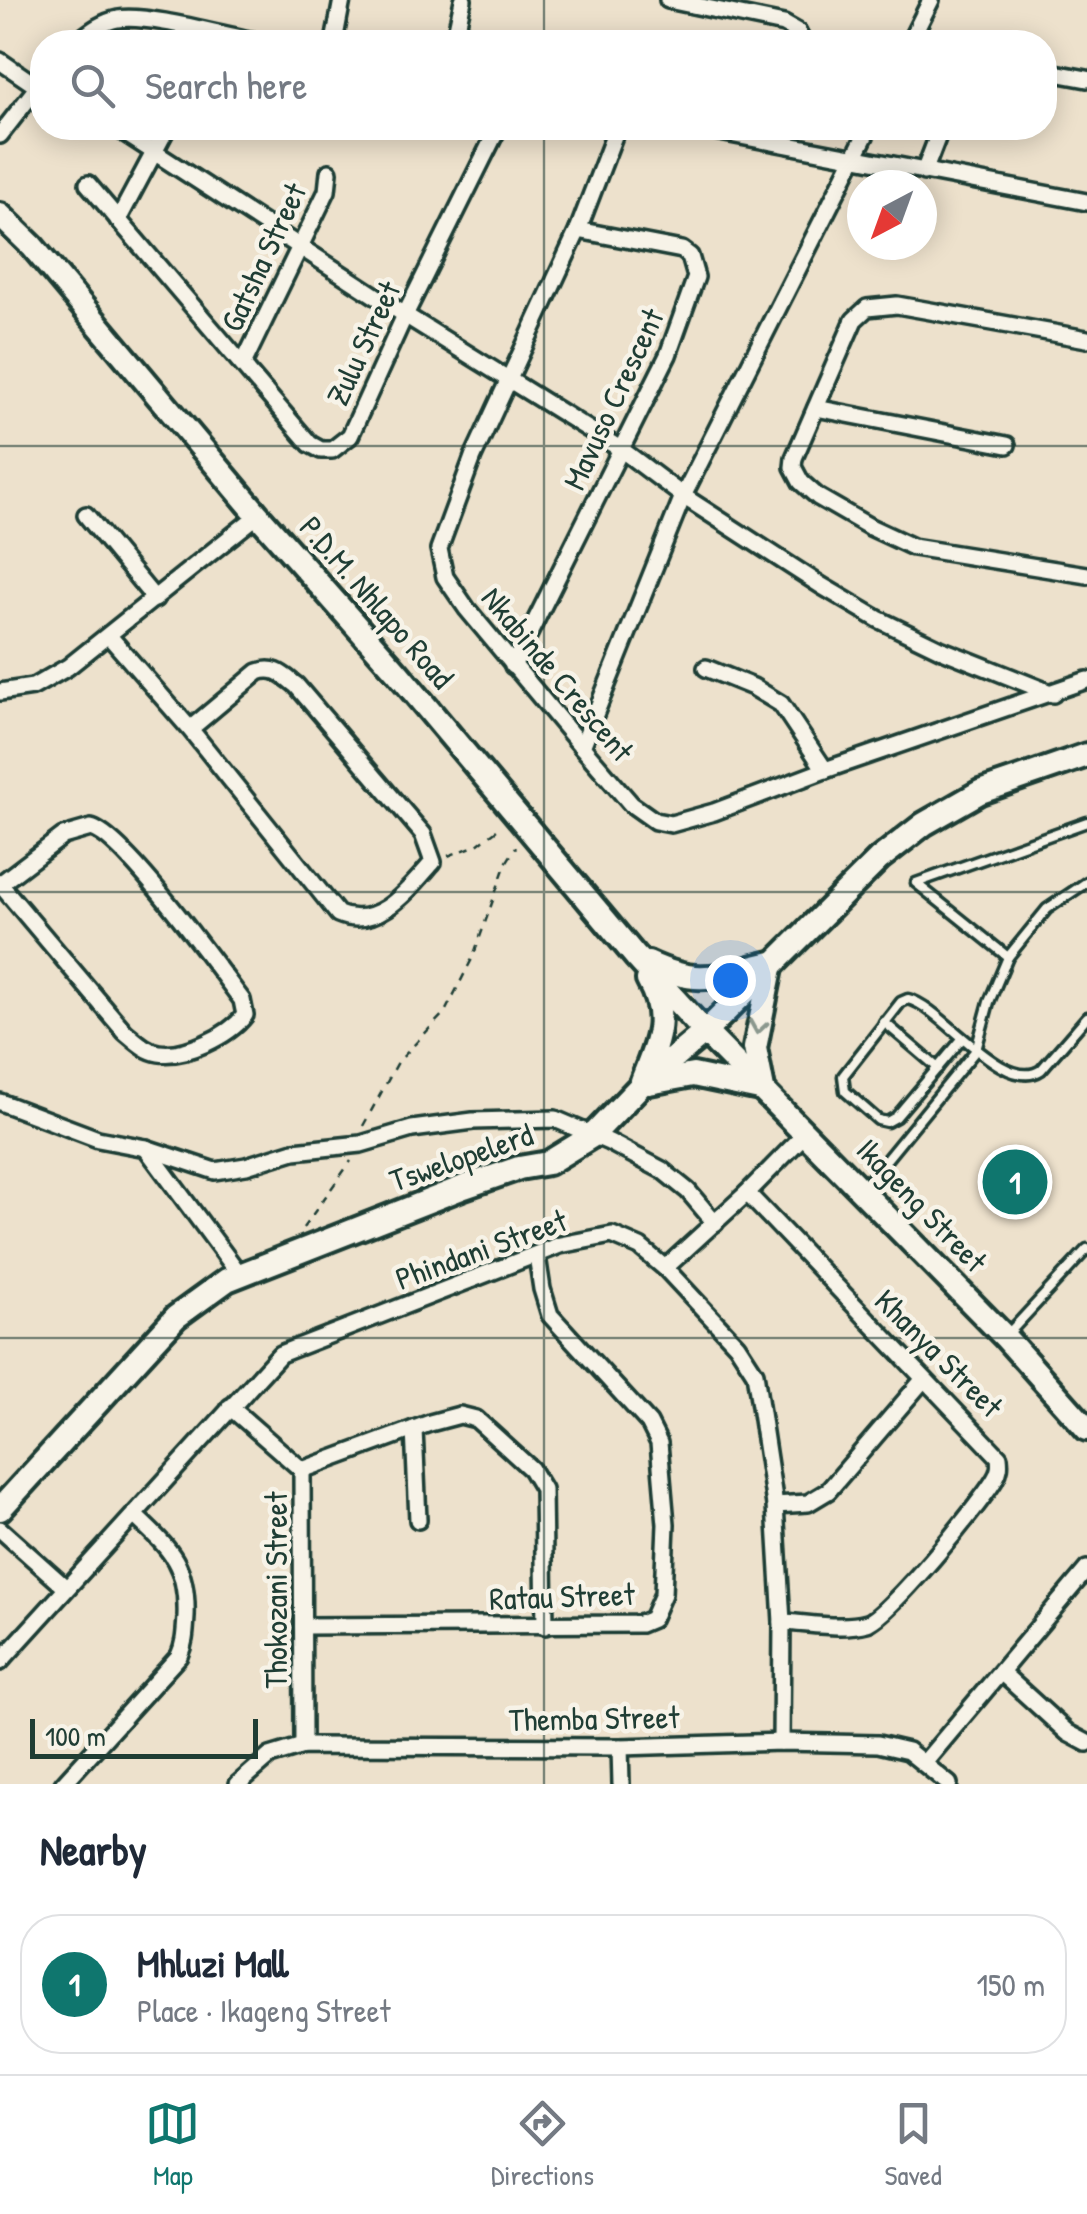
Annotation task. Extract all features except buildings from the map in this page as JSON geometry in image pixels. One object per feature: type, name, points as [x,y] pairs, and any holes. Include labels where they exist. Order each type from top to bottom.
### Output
[{"type":"street","points":[[336,30],[342,0]]},
{"type":"street","points":[[457,30],[463,0]]},
{"type":"street","points":[[668,0],[784,24],[794,30]]},
{"type":"street","points":[[916,30],[931,0]]},
{"type":"street","points":[[92,30],[128,18],[179,30]]},
{"type":"street","points":[[0,60],[30,78]]},
{"type":"street","points":[[1057,74],[1087,80]]},
{"type":"street","points":[[0,135],[30,97]]},
{"type":"street","points":[[133,140],[622,450],[683,496],[878,619],[940,649],[1054,694]]},
{"type":"street","points":[[118,220],[161,140]]},
{"type":"street","name":"Zulu Street","points":[[88,184],[310,444],[332,450],[350,436],[492,140]]},
{"type":"street","name":"Nkabinde Crescent","points":[[612,140],[578,230],[473,456],[438,549],[445,577],[513,666],[631,804],[645,816],[663,823],[682,822],[1087,680]]},
{"type":"street","points":[[794,140],[853,159],[913,170]]},
{"type":"street","points":[[582,747],[683,496],[863,140]]},
{"type":"street","points":[[925,170],[936,140]]},
{"type":"street","name":"Gatsha Street","points":[[244,364],[327,192],[329,172]]},
{"type":"street","points":[[937,174],[1087,202]]},
{"type":"street","name":"P.D.M. Nhlapo Road","points":[[0,216],[32,246],[636,957],[705,1032]]},
{"type":"street","name":"Mavuso Crescent","points":[[513,666],[668,355],[690,300],[696,271],[690,256],[682,250],[578,230]]},
{"type":"street","points":[[1087,339],[914,307],[885,304],[867,308],[854,320],[799,444],[793,467],[800,482],[818,497],[913,547],[1087,575]]},
{"type":"street","points":[[816,408],[1007,446]]},
{"type":"street","points":[[0,692],[33,687],[68,667],[258,515]]},
{"type":"street","points":[[86,516],[156,599]]},
{"type":"street","points":[[109,636],[190,729],[338,914],[362,920],[379,913],[433,862],[423,834],[296,685],[280,672],[269,668],[258,672],[190,729]]},
{"type":"street","points":[[706,668],[782,704],[825,770]]},
{"type":"street","name":"Tswelopelerd","points":[[0,1509],[176,1317],[210,1290],[464,1187],[519,1168],[548,1163],[592,1136],[641,1085],[705,1032],[879,859],[924,824],[980,792],[1087,755]]},
{"type":"street","points":[[78,829],[100,830],[165,900],[242,1000],[245,1017],[222,1034],[177,1053],[148,1050],[124,1032],[0,884],[63,836],[78,829]]},
{"type":"street","points":[[636,957],[678,976],[706,980],[772,963],[754,1048],[764,1090],[692,1074],[641,1085]]},
{"type":"street","points":[[636,957],[661,1007],[660,1032],[641,1085]]},
{"type":"street","name":"Ikageng Street","points":[[705,1032],[1005,1337],[1087,1429]]},
{"type":"street","points":[[0,1102],[98,1139],[146,1148],[215,1171],[294,1151],[361,1144],[412,1129],[538,1117],[554,1119],[662,1170],[688,1191],[716,1224]]},
{"type":"street","points":[[665,1268],[716,1224],[806,1133]]},
{"type":"street","points":[[146,1148],[240,1275]]},
{"type":"street","name":"Khanya Street","points":[[747,1194],[922,1380],[998,1452],[1000,1468],[944,1544],[876,1619],[850,1625],[782,1622]]},
{"type":"street","name":"Phindani Street","points":[[0,1662],[270,1363],[291,1348],[560,1245],[612,1236],[640,1248],[665,1268],[736,1345],[755,1373],[775,1505],[782,1622],[781,1742]]},
{"type":"street","name":"Ratau Street","points":[[304,1626],[545,1626],[649,1622],[657,1613],[663,1594],[666,1524],[657,1436],[550,1315],[538,1256]]},
{"type":"street","points":[[775,1505],[808,1504],[828,1491],[922,1380]]},
{"type":"street","name":"Thokozani Street","points":[[230,1407],[302,1470],[304,1746]]},
{"type":"street","points":[[302,1470],[460,1416],[476,1419],[540,1480],[546,1518],[545,1626]]},
{"type":"street","points":[[414,1430],[418,1520]]},
{"type":"street","points":[[62,1784],[183,1648],[184,1576],[174,1555],[134,1515]]},
{"type":"street","points":[[0,1529],[66,1588]]},
{"type":"street","points":[[924,1762],[1087,1570]]},
{"type":"street","points":[[1002,1672],[1068,1732],[1087,1742]]},
{"type":"street","name":"Themba Street","points":[[238,1784],[270,1756],[304,1746],[620,1747],[781,1742],[900,1747],[949,1784]]},
{"type":"street","points":[[620,1747],[621,1784]]},
{"type":"lane","points":[[1008,958],[916,883],[1087,822]]},
{"type":"lane","points":[[862,1189],[976,1050],[989,1002],[1008,958],[1047,909],[1087,882]]},
{"type":"lane","points":[[962,1039],[896,1117],[887,1122],[878,1120],[842,1084],[847,1068],[901,1002],[915,1000],[976,1050],[1023,1076],[1033,1076],[1087,1017]]},
{"type":"lane","points":[[884,1022],[938,1068]]},
{"type":"lane","points":[[1005,1337],[1087,1249]]},
{"type":"path","points":[[433,862],[522,823]]},
{"type":"path","points":[[293,1256],[304,1227],[361,1144],[363,1126],[398,1062],[445,1012],[474,957],[522,823]]},
{"type":"place","name":"Mhluzi Mall","points":[[1015,1182]]}]
